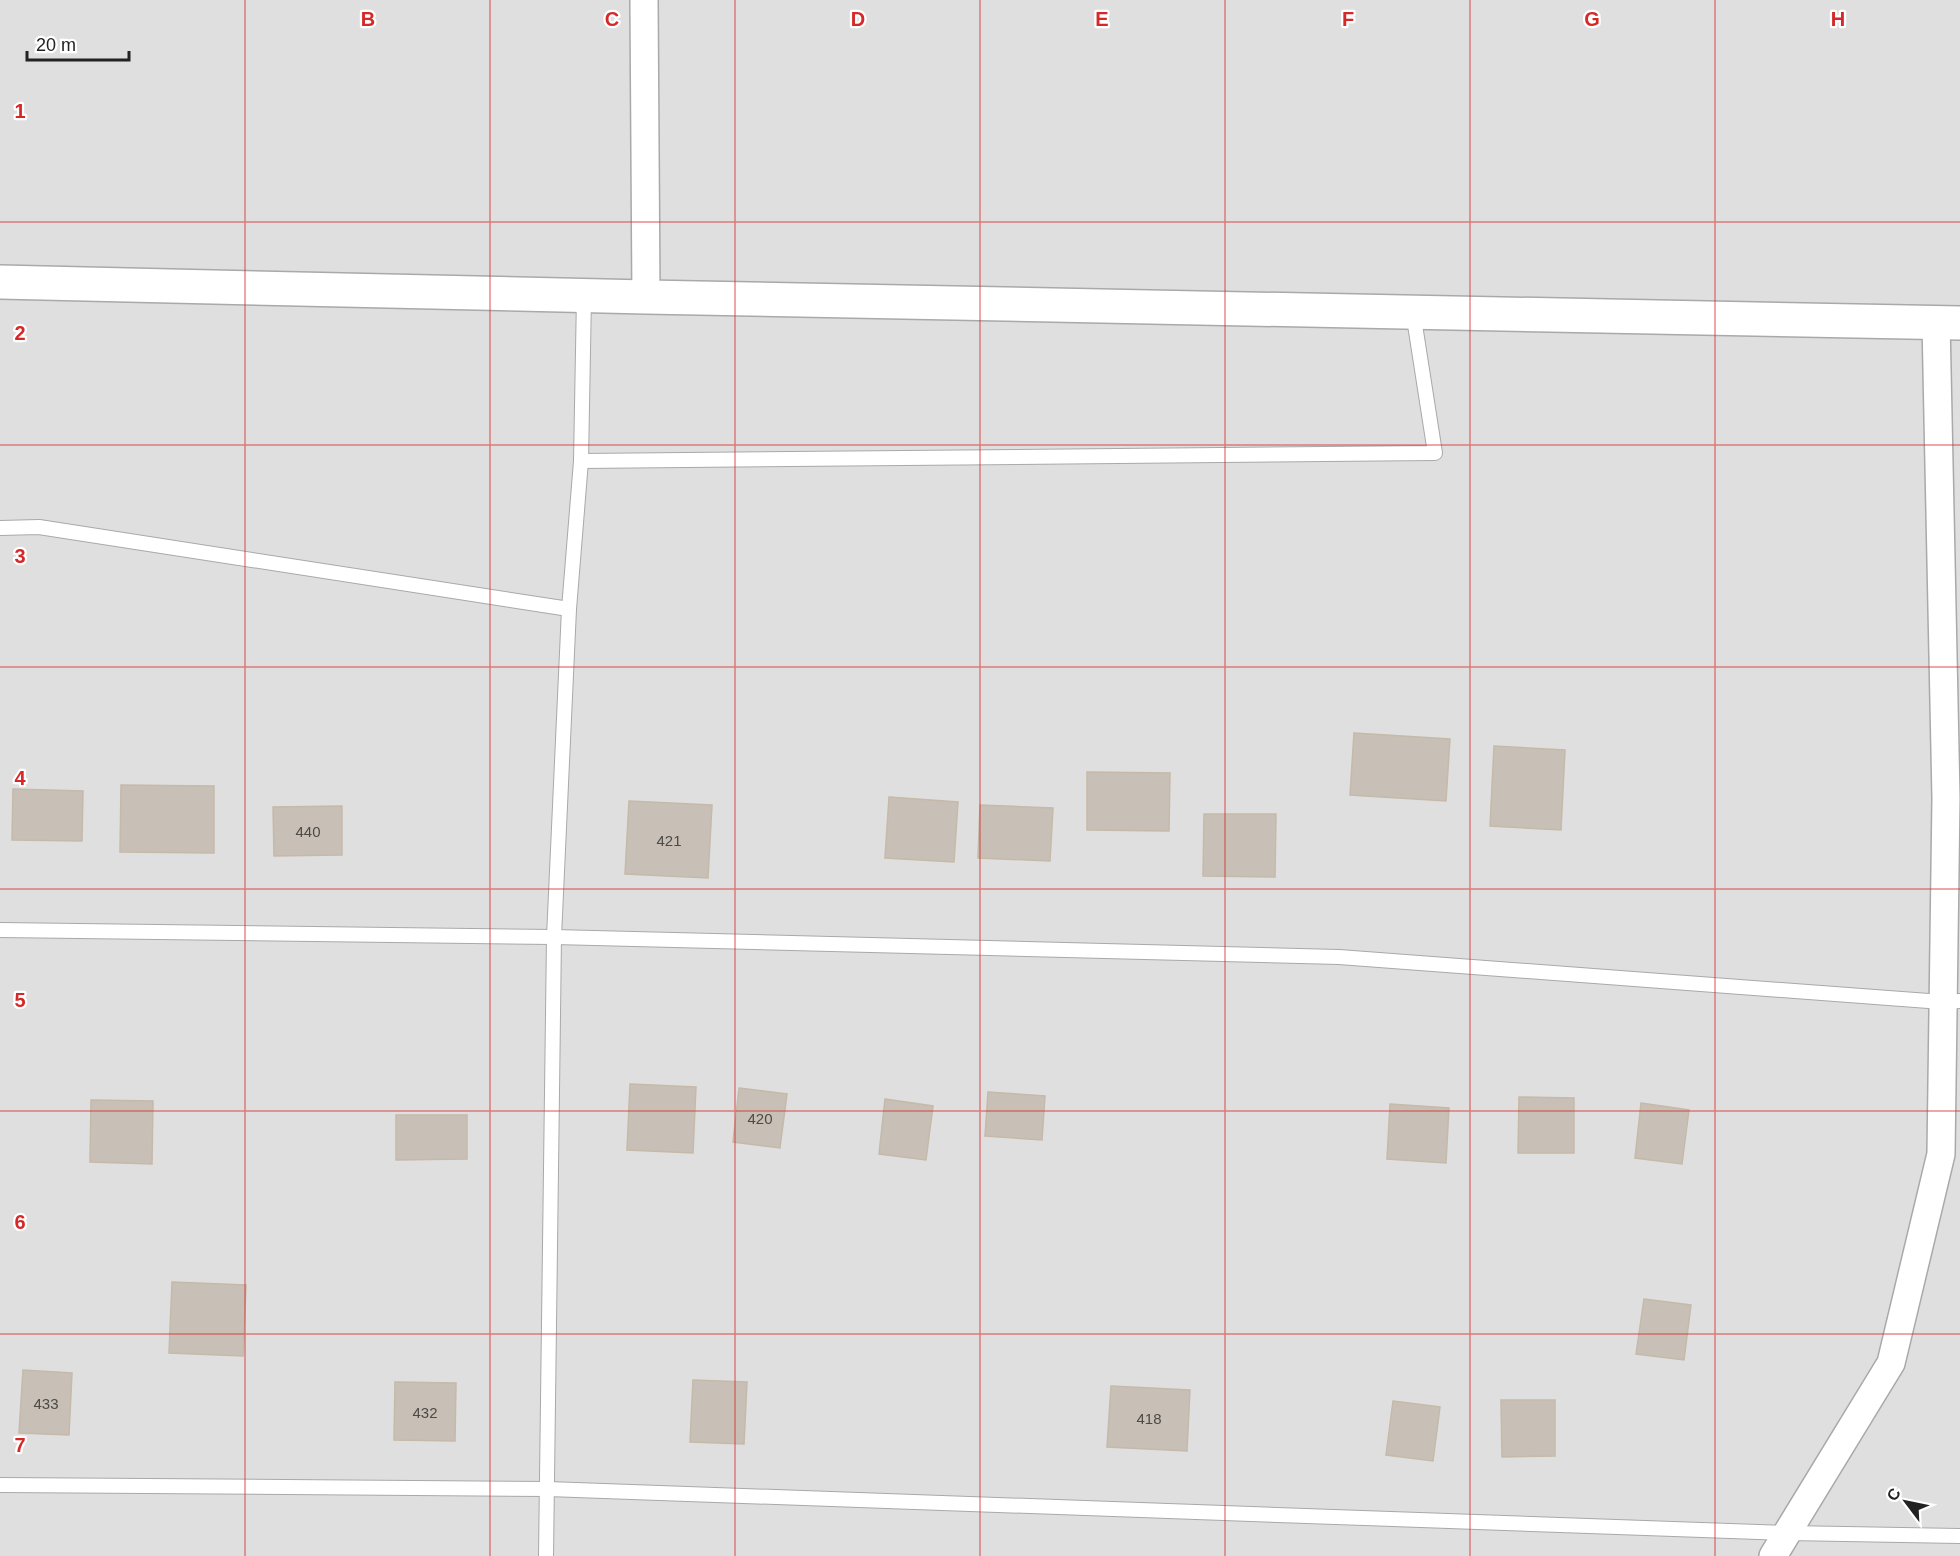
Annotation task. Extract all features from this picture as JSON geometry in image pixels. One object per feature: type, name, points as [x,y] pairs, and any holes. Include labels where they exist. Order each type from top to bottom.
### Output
[{"type":"street","points":[[644,0],[646,297]]},
{"type":"street","points":[[0,282],[1948,323],[1946,920],[1951,1001],[1941,1154],[1891,1363],[1780,1545]]},
{"type":"lane","points":[[546,1556],[554,936],[569,609],[581,461],[584,296]]},
{"type":"lane","points":[[581,461],[1435,453],[1413,312]]},
{"type":"lane","points":[[0,528],[39,527],[569,609]]},
{"type":"lane","points":[[0,930],[554,936],[1339,957],[1951,1001]]},
{"type":"lane","points":[[0,1485],[548,1489],[1780,1545],[1960,1536]]},
{"type":"shaded area","points":[[0,0],[1960,0],[1960,1556],[0,1556]]},
{"type":"building","points":[[1354,733],[1450,739],[1446,801],[1350,795]]},
{"type":"building","points":[[1494,746],[1565,750],[1561,830],[1490,826]]},
{"type":"building","points":[[1087,772],[1170,773],[1169,831],[1087,830]]},
{"type":"building","points":[[121,785],[214,786],[214,853],[120,852]]},
{"type":"building","points":[[13,789],[83,791],[82,841],[12,840]]},
{"type":"building","points":[[889,797],[958,802],[954,862],[885,858]]},
{"type":"building","points":[[629,801],[712,805],[708,878],[625,874]]},
{"type":"building","points":[[980,805],[1053,808],[1050,861],[978,858]]},
{"type":"building","points":[[342,806],[342,855],[274,856],[273,807]]},
{"type":"building","points":[[1204,814],[1276,814],[1275,877],[1203,876]]},
{"type":"building","points":[[630,1084],[696,1087],[693,1153],[627,1150]]},
{"type":"building","points":[[739,1088],[787,1094],[780,1148],[733,1142]]},
{"type":"building","points":[[988,1092],[1045,1096],[1042,1140],[985,1136]]},
{"type":"building","points":[[1519,1097],[1574,1098],[1574,1153],[1518,1153]]},
{"type":"building","points":[[885,1099],[933,1106],[926,1160],[879,1154]]},
{"type":"building","points":[[91,1100],[153,1101],[152,1164],[90,1162]]},
{"type":"building","points":[[1641,1103],[1689,1110],[1682,1164],[1635,1158]]},
{"type":"building","points":[[1390,1104],[1449,1108],[1446,1163],[1387,1159]]},
{"type":"building","points":[[396,1115],[467,1115],[467,1159],[396,1160]]},
{"type":"building","points":[[172,1282],[246,1285],[243,1356],[169,1353]]},
{"type":"building","points":[[1644,1299],[1691,1305],[1684,1360],[1636,1354]]},
{"type":"building","points":[[23,1370],[72,1373],[69,1435],[19,1433]]},
{"type":"building","points":[[693,1380],[747,1382],[744,1444],[690,1442]]},
{"type":"building","points":[[395,1382],[456,1383],[455,1441],[394,1440]]},
{"type":"building","points":[[1111,1386],[1190,1390],[1187,1451],[1107,1447]]},
{"type":"building","points":[[1501,1400],[1555,1400],[1555,1456],[1502,1457]]},
{"type":"building","points":[[1393,1401],[1440,1407],[1433,1461],[1386,1455]]}]
